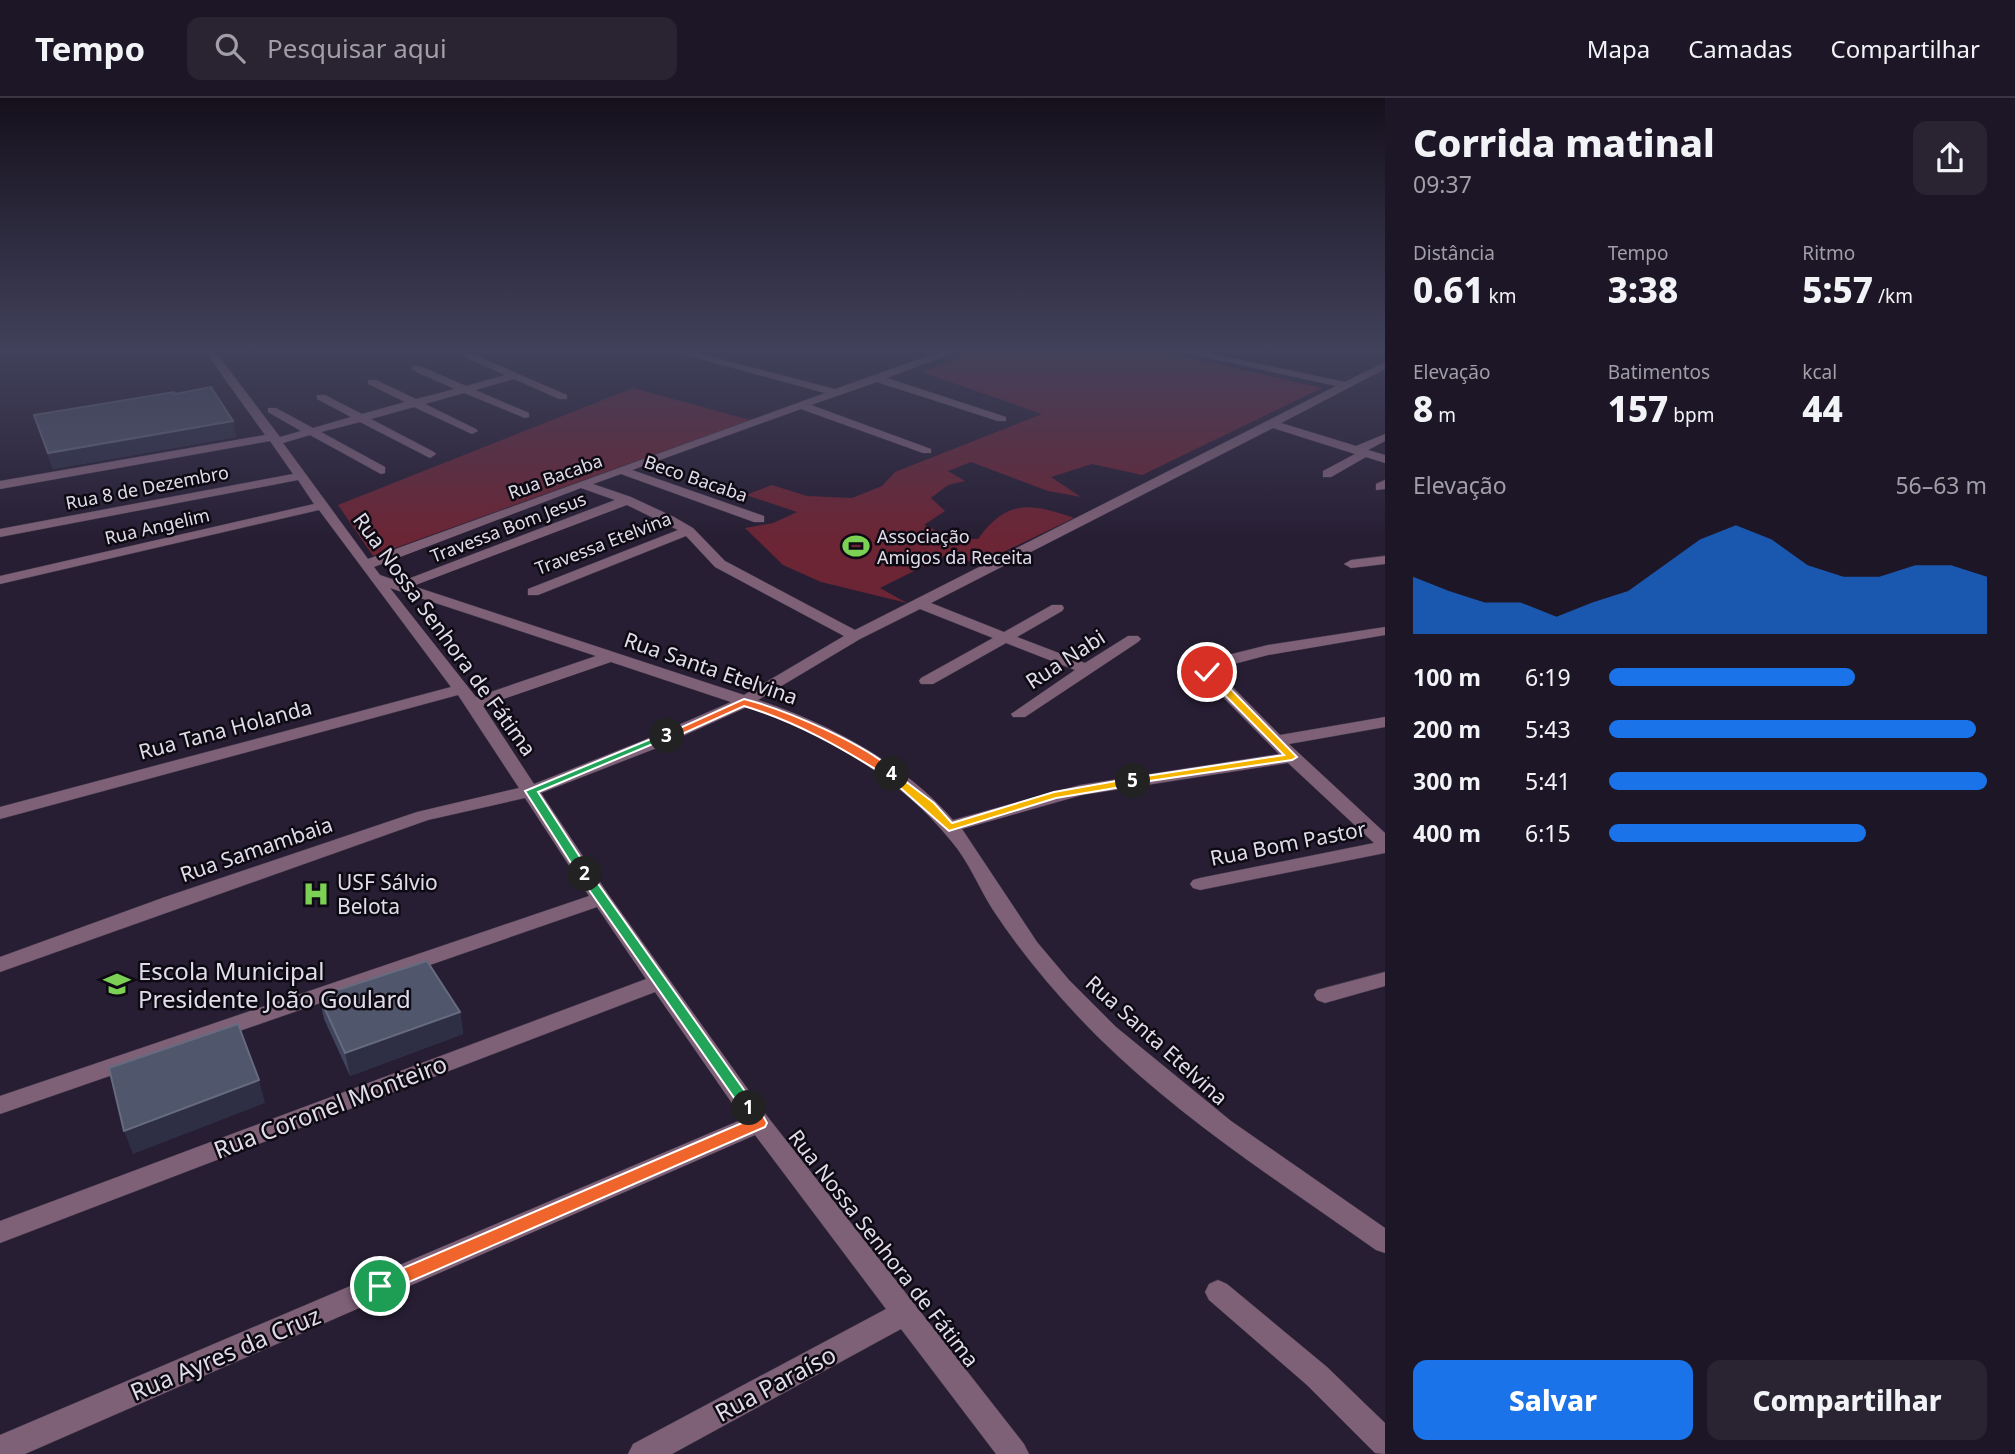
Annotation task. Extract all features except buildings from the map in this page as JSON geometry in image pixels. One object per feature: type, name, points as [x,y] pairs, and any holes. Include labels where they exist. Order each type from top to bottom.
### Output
[{"type":"street","name":"Rua Nossa Senhora de Fátima","points":[[256,413],[370,572],[467,697],[601,899],[759,1123],[1014,1454]]},
{"type":"street","points":[[278,413],[381,470]]},
{"type":"street","points":[[353,413],[430,454]]},
{"type":"street","points":[[0,485],[312,433],[383,413]]},
{"type":"street","points":[[436,413],[472,432]]},
{"type":"street","points":[[521,413],[525,415]]},
{"type":"street","name":"Rua Bacaba","points":[[370,572],[581,484],[778,413]]},
{"type":"street","points":[[824,413],[927,451]]},
{"type":"street","points":[[984,413],[1002,419]]},
{"type":"street","name":"Rua Samambaia","points":[[0,965],[172,902],[424,816],[531,791],[648,745],[744,702],[855,636],[1294,413]]},
{"type":"street","points":[[1272,425],[1385,459]]},
{"type":"street","points":[[1327,474],[1385,437]]},
{"type":"street","name":"Beco Bacaba","points":[[622,470],[759,519]]},
{"type":"street","name":"Rua 8 de Dezembro","points":[[0,533],[301,475]]},
{"type":"street","points":[[581,484],[627,500],[688,531],[720,564],[855,636]]},
{"type":"street","name":"Travessa Bom Jesus","points":[[401,586],[627,500]]},
{"type":"street","name":"Rua Angelim","points":[[0,580],[321,506]]},
{"type":"street","name":"Travessa Etelvina","points":[[533,592],[688,531]]},
{"type":"street","points":[[1351,564],[1385,560]]},
{"type":"street","name":"Rua Santa Etelvina","points":[[370,572],[401,586],[784,715],[846,745],[890,773],[929,806],[960,839],[1024,942],[1072,997],[1112,1036],[1215,1123],[1385,1242]]},
{"type":"street","points":[[920,604],[1088,670]]},
{"type":"street","points":[[927,681],[1057,607]]},
{"type":"street","points":[[1382,838],[1292,757],[1214,680],[1207,672],[1207,667],[1213,663],[1268,650],[1385,631]]},
{"type":"street","name":"Rua Nabi","points":[[1019,714],[1133,639]]},
{"type":"street","name":"Rua Tana Holanda","points":[[0,813],[467,697],[609,657]]},
{"type":"street","points":[[1277,741],[1385,722]]},
{"type":"street","points":[[949,827],[1067,792],[1292,757]]},
{"type":"street","name":"Rua Bom Pastor","points":[[1200,884],[1382,838]]},
{"type":"street","points":[[0,1105],[601,899]]},
{"type":"street","points":[[1325,995],[1385,979]]},
{"type":"street","name":"Rua Coronel Monteiro","points":[[0,1232],[661,981]]},
{"type":"street","name":"Rua Ayres da Cruz","points":[[0,1450],[759,1123]]},
{"type":"street","points":[[1218,1292],[1317,1376],[1385,1443]]},
{"type":"street","name":"Rua Paraíso","points":[[643,1454],[906,1312]]},
{"type":"shaded area","points":[[569,413],[725,413],[750,420],[373,556],[338,505]]},
{"type":"shaded area","points":[[1040,413],[1270,413],[1142,475],[1092,464],[1051,477],[1081,497],[1048,491],[971,462],[948,471],[965,481],[948,485],[931,498],[945,511],[924,525],[954,538],[978,539],[999,517],[1021,508],[1045,509],[1074,518],[979,564],[946,555],[880,588],[907,603],[821,582],[783,565],[745,528],[773,523],[797,512],[746,495],[772,485],[807,496],[852,498],[882,486],[895,472],[1042,414]]},
{"type":"place","name":"Associação Amigos da Receita","points":[[856,546]]},
{"type":"place","name":"USF Sálvio Belota","points":[[316,894]]},
{"type":"place","name":"Escola Municipal Presidente João Goulard","points":[[117,984]]},
{"type":"route","points":[[380,1286],[759,1123],[601,899],[531,791],[648,745],[744,702],[784,715],[846,745],[890,773],[949,827],[1054,795],[1292,757],[1207,672]]}]
